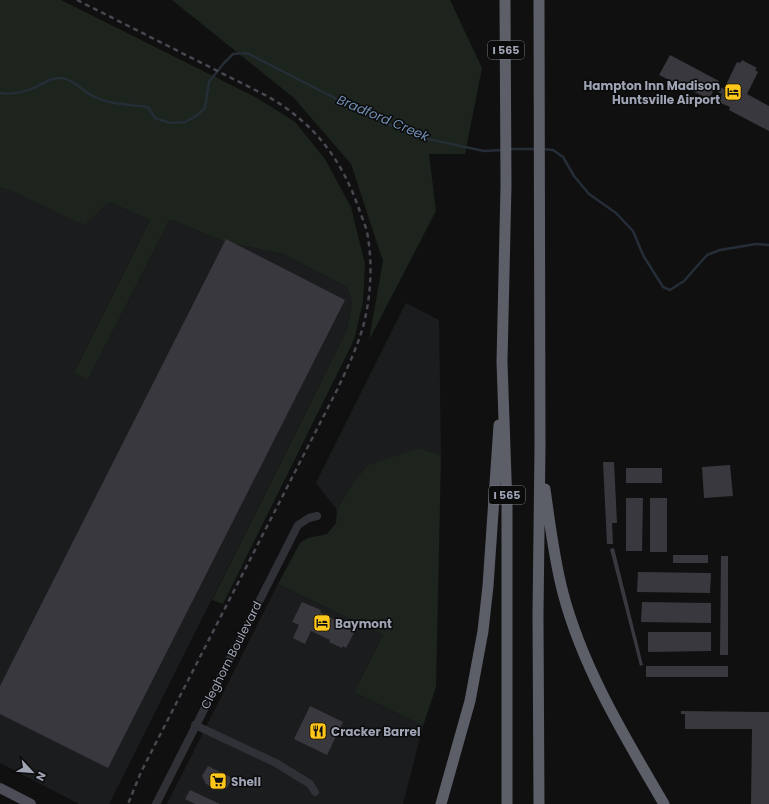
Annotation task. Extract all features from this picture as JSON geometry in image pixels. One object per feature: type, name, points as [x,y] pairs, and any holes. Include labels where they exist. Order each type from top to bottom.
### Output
[{"type":"highway","name":"I 565","points":[[505,0],[506,186],[502,362],[507,506],[507,804]]},
{"type":"highway","name":"I 565","points":[[539,0],[539,804]]},
{"type":"highway","points":[[441,804],[468,707],[483,630],[488,586],[502,362]]},
{"type":"highway","points":[[540,446],[553,551],[564,595],[581,647],[607,705],[664,804]]},
{"type":"main road","points":[[0,788],[31,804]]},
{"type":"street","name":"Cleghorn Boulevard","points":[[156,804],[298,525],[309,518],[317,516]]},
{"type":"street","points":[[195,725],[276,763],[310,784],[316,792]]},
{"type":"shaded area","points":[[0,0],[61,0],[259,99],[295,122],[325,159],[351,207],[365,264],[363,302],[354,340],[223,604],[212,600],[347,330],[352,302],[347,287],[283,254],[222,241],[170,219],[88,380],[74,373],[150,220],[109,202],[84,225],[10,190],[0,188]]},
{"type":"shaded area","points":[[172,0],[450,0],[482,68],[465,154],[429,154],[436,211],[369,340],[383,261],[351,164],[294,98]]},
{"type":"shaded area","points":[[0,188],[109,202],[150,220],[74,373],[88,380],[170,219],[222,241],[283,254],[347,287],[352,302],[347,330],[109,804],[79,804],[0,763]]},
{"type":"shaded area","points":[[406,303],[439,320],[441,455],[419,448],[353,483],[337,510],[316,483]]},
{"type":"shaded area","points":[[419,448],[441,455],[436,687],[423,726],[354,692],[383,635],[278,584],[300,543],[308,538],[327,534],[336,523],[337,510],[353,483],[368,465]]},
{"type":"shaded area","points":[[278,584],[383,635],[354,692],[423,726],[403,804],[167,804]]},
{"type":"building","name":"Hampton Inn Madison Huntsville Airport","points":[[670,55],[719,81],[716,85],[724,89],[737,62],[740,63],[742,60],[757,68],[755,70],[758,72],[747,94],[769,106],[769,131],[729,110],[730,107],[718,102],[722,94],[714,90],[709,99],[659,75]]},
{"type":"building","points":[[226,239],[345,300],[108,768],[0,714],[0,686]]},
{"type":"building","points":[[603,462],[614,462],[617,523],[612,523],[613,544],[607,544]]},
{"type":"building","points":[[730,465],[733,496],[704,498],[702,467]]},
{"type":"building","points":[[626,468],[662,468],[662,483],[626,483]]},
{"type":"building","points":[[626,498],[643,498],[642,551],[626,551]]},
{"type":"building","points":[[650,498],[667,498],[667,552],[650,552]]},
{"type":"building","points":[[614,548],[643,665],[640,666],[610,549]]},
{"type":"building","points":[[673,555],[708,555],[708,563],[673,563]]},
{"type":"building","points":[[721,556],[728,556],[728,655],[720,655]]},
{"type":"building","points":[[638,572],[711,573],[710,593],[637,592]]},
{"type":"building","name":"Baymont","points":[[302,602],[321,610],[320,612],[339,622],[340,620],[353,626],[352,627],[356,629],[346,648],[343,646],[342,648],[329,642],[330,640],[311,631],[305,644],[293,638],[299,625],[292,622]]},
{"type":"building","points":[[642,602],[711,603],[711,623],[641,622]]},
{"type":"building","points":[[648,632],[711,632],[711,651],[648,652]]},
{"type":"building","points":[[646,666],[728,666],[728,677],[646,677]]},
{"type":"building","name":"Cracker Barrel","points":[[310,706],[343,722],[327,755],[294,739]]},
{"type":"building","points":[[681,711],[769,712],[769,804],[751,804],[752,729],[685,729],[685,714],[681,714]]},
{"type":"building","name":"Shell","points":[[208,766],[232,778],[227,788],[220,790],[206,784],[202,776]]},
{"type":"building","name":"Shell","points":[[190,790],[220,804],[195,804],[185,799]]},
{"type":"waterway","name":"Bradford Creek","points":[[0,93],[9,94],[23,92],[51,79],[62,78],[74,83],[87,93],[104,101],[148,107],[155,118],[170,123],[185,122],[196,116],[205,108],[209,82],[224,63],[233,54],[247,53],[362,112],[395,127],[428,139],[484,151],[503,150]]},
{"type":"waterway","name":"Bradford Creek","points":[[508,149],[537,149]]},
{"type":"waterway","name":"Bradford Creek","points":[[542,149],[553,150],[563,157],[574,176],[589,194],[616,213],[633,231],[643,255],[663,287],[670,290],[684,281],[707,255],[720,250],[756,244],[769,245]]},
{"type":"railway","points":[[77,0],[267,96],[299,118],[324,144],[344,174],[366,227],[370,257],[370,286],[368,305],[358,343],[338,388],[141,772],[128,804]]},
{"type":"place","name":"Hampton Inn Madison Huntsville Airport","points":[[733,92]]},
{"type":"place","name":"Baymont","points":[[322,623]]},
{"type":"place","name":"Cracker Barrel","points":[[318,731]]},
{"type":"place","name":"Shell","points":[[218,781]]}]
